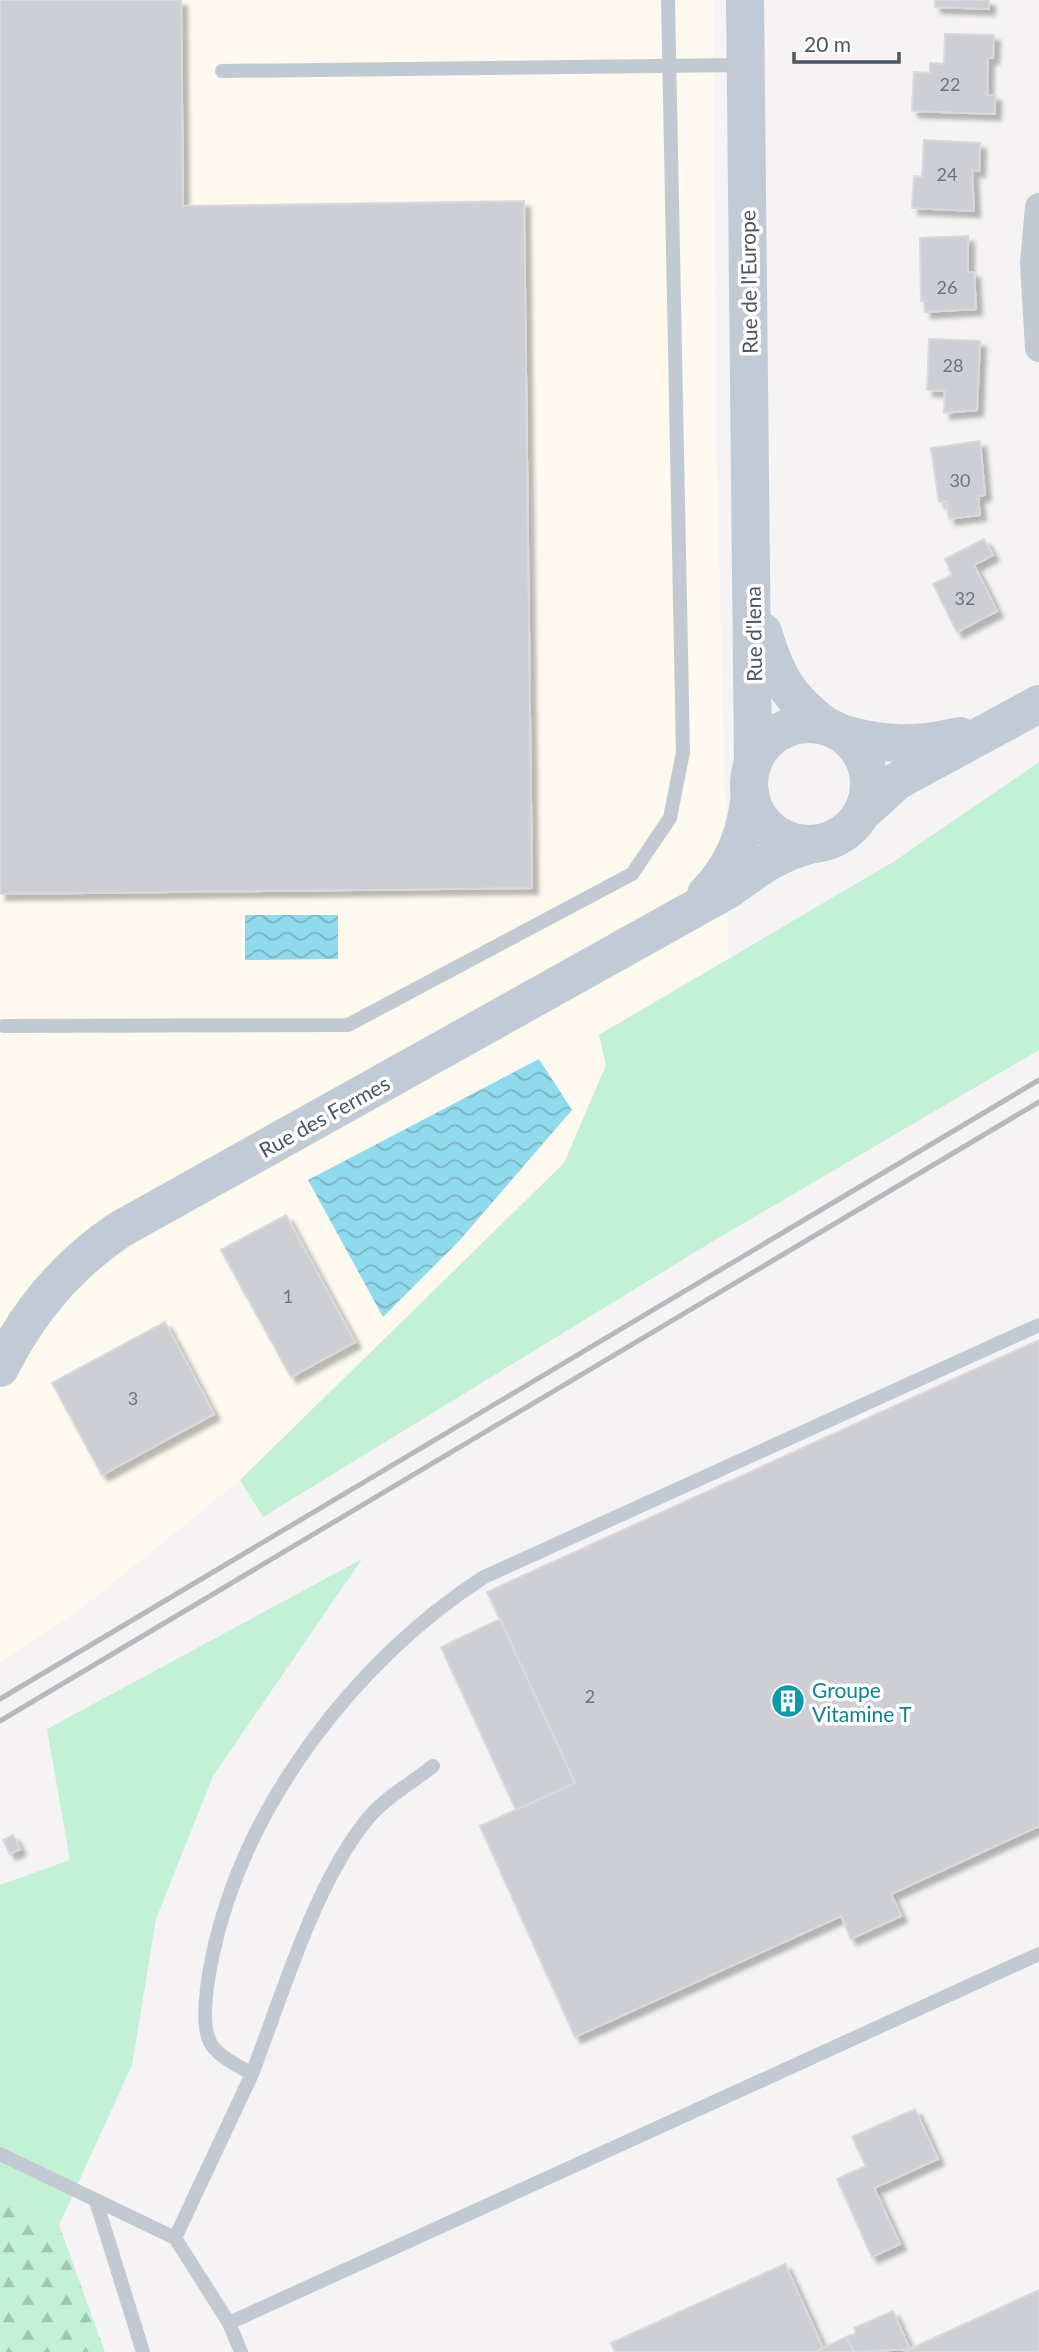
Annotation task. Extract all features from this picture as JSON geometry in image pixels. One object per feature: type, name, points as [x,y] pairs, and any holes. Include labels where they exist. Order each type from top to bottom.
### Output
[{"type":"street","name":"Rue de l'Europe","points":[[745,0],[752,565]]},
{"type":"street","points":[[1039,207],[1034,263],[1039,348]]},
{"type":"street","name":"Rue d'Iena","points":[[752,565],[762,629],[779,677],[793,699],[835,730]]},
{"type":"street","name":"Rue d'Iena","points":[[751,778],[754,683],[750,625],[752,565]]},
{"type":"street","points":[[996,727],[906,746],[883,744],[806,724],[787,728],[769,738],[751,778],[755,811],[767,827],[784,839],[813,844],[841,835],[897,780],[1039,704]]},
{"type":"street","points":[[835,730],[858,748],[867,766],[870,786],[861,814]]},
{"type":"street","name":"Rue des Fermes","points":[[689,912],[713,888],[738,846],[746,826],[751,778]]},
{"type":"street","name":"Rue des Fermes","points":[[0,1368],[40,1302],[89,1253],[119,1230],[728,890],[763,864],[788,851],[813,844]]},
{"type":"lane","points":[[3,1026],[348,1025],[632,874],[670,818],[683,751],[668,0]]},
{"type":"lane","points":[[222,71],[746,65]]},
{"type":"lane","points":[[252,2074],[220,2054],[206,2030],[208,1978],[218,1926],[243,1858],[270,1806],[310,1743],[356,1687],[430,1616],[484,1577],[1039,1325]]},
{"type":"lane","points":[[175,2238],[252,2074],[322,1895],[346,1847],[372,1814],[433,1766]]},
{"type":"lane","points":[[229,2323],[1039,1954]]},
{"type":"lane","points":[[0,2154],[175,2238],[229,2323],[241,2352]]},
{"type":"lane","points":[[96,2201],[143,2352]]},
{"type":"shaded area","points":[[0,0],[714,0],[716,432],[729,958],[599,1034],[606,1065],[564,1163],[240,1480],[76,1613],[0,1662]]},
{"type":"green space","points":[[1039,762],[1039,1050],[710,1243],[263,1517],[240,1480],[564,1163],[606,1065],[599,1035],[893,862]]},
{"type":"green space","points":[[362,1559],[213,1776],[156,1919],[132,2065],[59,2225],[0,2197],[0,1885],[70,1860],[47,1729]]},
{"type":"green space","points":[[0,2197],[59,2225],[105,2352],[0,2352]]},
{"type":"water","points":[[245,915],[338,915],[338,959],[245,960]]},
{"type":"water","points":[[539,1059],[572,1110],[459,1241],[383,1317],[308,1180]]},
{"type":"building","points":[[0,0],[181,0],[183,206],[524,201],[532,888],[0,894]]},
{"type":"building","points":[[935,0],[989,0],[989,9],[935,7]]},
{"type":"building","points":[[945,34],[994,35],[993,58],[988,58],[987,95],[995,95],[995,114],[912,111],[914,72],[930,73],[930,63],[944,64]]},
{"type":"building","points":[[924,140],[980,143],[979,171],[972,170],[974,211],[912,208],[914,176],[922,177]]},
{"type":"building","points":[[968,236],[968,272],[974,272],[976,309],[925,312],[924,301],[921,301],[920,238]]},
{"type":"building","points":[[929,339],[980,341],[977,410],[944,413],[945,391],[927,390]]},
{"type":"building","points":[[980,441],[985,495],[978,496],[980,515],[949,519],[946,501],[939,502],[931,448]]},
{"type":"building","points":[[984,539],[993,555],[974,565],[997,611],[957,632],[933,584],[952,575],[945,559]]},
{"type":"building","points":[[286,1215],[355,1342],[291,1377],[221,1250]]},
{"type":"building","points":[[165,1322],[214,1414],[102,1475],[52,1383]]},
{"type":"building","name":"Groupe Vitamine T","points":[[1039,1340],[1039,1826],[891,1894],[901,1916],[851,1939],[841,1916],[575,2037],[480,1826],[575,1783],[487,1592]]},
{"type":"building","points":[[500,1619],[575,1783],[516,1810],[441,1647]]},
{"type":"building","points":[[13,1835],[20,1849],[10,1854],[3,1840]]},
{"type":"building","points":[[915,2109],[938,2159],[874,2188],[900,2244],[872,2257],[837,2179],[866,2166],[852,2137]]},
{"type":"building","points":[[785,2264],[823,2348],[817,2352],[615,2352],[611,2343]]},
{"type":"building","points":[[1039,2290],[1039,2352],[905,2352],[910,2349]]},
{"type":"building","points":[[893,2311],[910,2349],[854,2352],[846,2337],[856,2333],[854,2328]]},
{"type":"building","points":[[846,2337],[854,2352],[817,2352],[817,2351]]},
{"type":"railway","points":[[0,1699],[1039,1080]]},
{"type":"railway","points":[[0,1721],[1039,1102]]},
{"type":"place","name":"Groupe Vitamine T","points":[[788,1701]]}]
